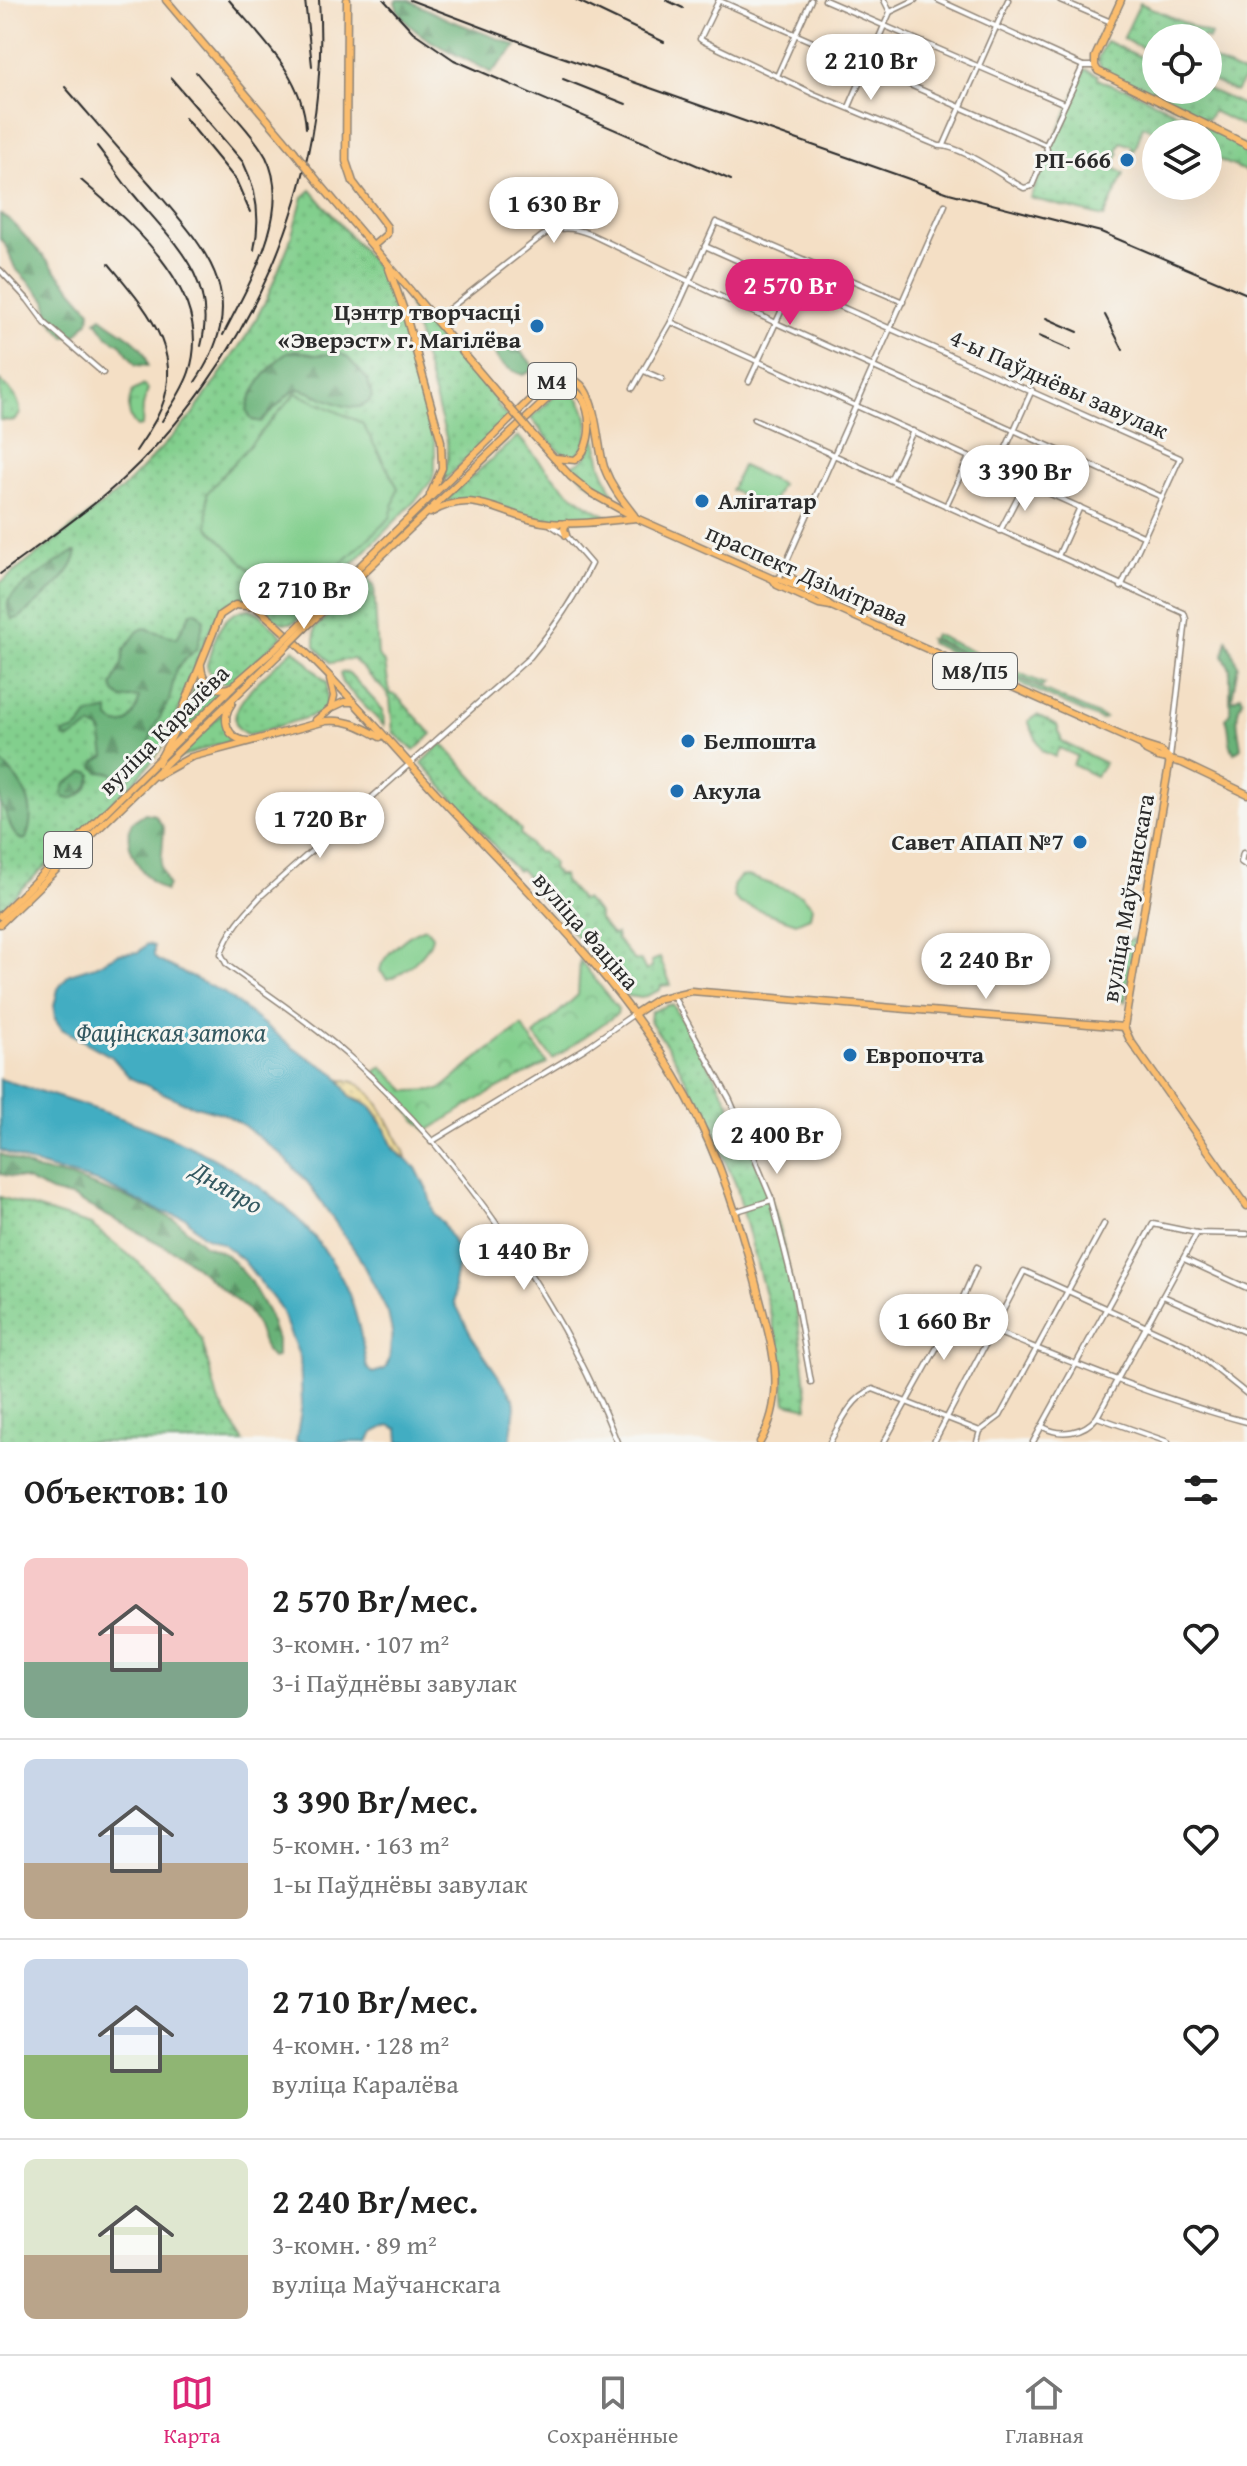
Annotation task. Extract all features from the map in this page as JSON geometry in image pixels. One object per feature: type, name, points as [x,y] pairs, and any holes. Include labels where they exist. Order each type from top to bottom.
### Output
[{"type":"main road","name":"праспект Дзімітрава","points":[[166,0],[533,435],[591,493],[636,518],[776,581],[819,604],[831,606],[1142,745],[1158,757],[1190,767],[1247,794]]},
{"type":"main road","points":[[347,0],[346,161],[353,182],[387,227],[387,234],[373,246]]},
{"type":"main road","points":[[1121,0],[1095,57],[1095,66],[1103,75],[1247,145]]},
{"type":"main road","points":[[384,259],[399,293],[441,441],[440,476],[424,505]]},
{"type":"main road","name":"М4","points":[[424,505],[541,389],[554,380],[564,378],[577,381],[588,392],[608,476],[636,518]]},
{"type":"main road","name":"М4","points":[[419,519],[554,392],[570,388],[579,393],[586,407],[589,431],[587,448],[575,460],[564,461],[552,457]]},
{"type":"main road","points":[[493,436],[500,444]]},
{"type":"main road","points":[[419,519],[438,508],[466,500],[547,523],[636,518]]},
{"type":"main road","name":"вуліца Каралёва","points":[[0,924],[241,691],[276,652],[424,505]]},
{"type":"main road","name":"вуліца Каралёва","points":[[303,626],[419,519]]},
{"type":"main road","points":[[566,523],[566,535]]},
{"type":"main road","points":[[784,565],[788,576],[815,590],[831,606]]},
{"type":"main road","points":[[776,581],[819,596]]},
{"type":"main road","name":"вуліца Фаціна","points":[[201,660],[224,610],[240,604],[256,607],[409,763],[590,959],[634,1014]]},
{"type":"main road","name":"вуліца Каралёва","points":[[0,916],[234,685],[276,652]]},
{"type":"main road","points":[[201,660],[202,676],[213,687],[227,689],[234,685]]},
{"type":"main road","points":[[158,763],[173,734],[201,660]]},
{"type":"main road","points":[[330,680],[334,696],[331,708]]},
{"type":"main road","points":[[241,691],[227,710],[227,728],[240,740],[253,741]]},
{"type":"main road","points":[[311,723],[331,708],[352,702]]},
{"type":"main road","points":[[150,780],[191,757],[311,723],[340,719],[355,723],[387,740]]},
{"type":"main road","name":"вуліца Маўчанскага","points":[[634,1014],[647,1003],[672,994],[705,992],[1124,1027],[1170,759]]},
{"type":"main road","points":[[1167,774],[1174,767],[1190,767]]},
{"type":"main road","points":[[634,1014],[686,1095],[737,1211],[776,1375],[775,1405],[760,1442]]},
{"type":"main road","points":[[1124,1027],[1130,1040],[1247,1206]]},
{"type":"street","points":[[1046,145],[719,0],[700,39],[777,76],[939,146],[944,145],[1029,189],[1083,66]]},
{"type":"street","points":[[777,76],[811,0]]},
{"type":"street","points":[[825,0],[1065,104]]},
{"type":"street","points":[[849,107],[886,25],[890,12],[884,0]]},
{"type":"street","points":[[890,12],[915,0]]},
{"type":"street","points":[[938,0],[1083,66],[1095,66]]},
{"type":"street","points":[[944,145],[1008,0]]},
{"type":"street","points":[[1060,0],[1111,22]]},
{"type":"street","points":[[776,581],[945,205]]},
{"type":"street","points":[[633,388],[671,322],[716,222],[903,302]]},
{"type":"street","points":[[435,320],[529,245],[558,229],[569,227],[590,234],[776,323],[1162,497],[1121,587]]},
{"type":"street","name":"4-ы Паўднёвы завулак","points":[[705,246],[1180,458],[1162,497]]},
{"type":"street","points":[[749,381],[805,260]]},
{"type":"street","points":[[0,270],[45,323],[103,373]]},
{"type":"street","points":[[671,322],[1143,536]]},
{"type":"street","points":[[644,371],[662,379]]},
{"type":"street","points":[[996,470],[1032,390]]},
{"type":"street","points":[[754,419],[1184,613],[1185,633],[1170,759]]},
{"type":"street","points":[[890,480],[913,431]]},
{"type":"street","points":[[946,506],[969,457]]},
{"type":"street","points":[[1000,531],[1025,483]]},
{"type":"street","points":[[1058,556],[1080,507]]},
{"type":"street","points":[[547,523],[566,535],[591,564],[572,603],[530,657],[291,868],[246,912],[221,954],[227,965],[352,1059],[431,1142],[495,1222],[543,1297],[575,1351],[617,1442]]},
{"type":"street","points":[[1243,853],[1241,862],[1247,866]]},
{"type":"street","points":[[672,994],[730,1100],[772,1200],[794,1288],[811,1382]]},
{"type":"street","name":"вуліца Фаціна","points":[[431,1142],[584,1049],[634,1014]]},
{"type":"street","points":[[737,1211],[772,1200]]},
{"type":"street","points":[[977,1442],[980,1431],[1000,1416],[1104,1224]]},
{"type":"street","points":[[1033,1442],[1153,1224],[1197,1233],[1247,1234]]},
{"type":"street","points":[[1043,1427],[1054,1433],[1063,1433],[1089,1427],[1097,1417],[1197,1233]]},
{"type":"street","points":[[1184,1259],[1247,1288]]},
{"type":"street","points":[[884,1442],[955,1315],[976,1268]]},
{"type":"street","points":[[934,1442],[1024,1271],[1186,1345],[1247,1394]]},
{"type":"street","points":[[1163,1296],[1247,1333]]},
{"type":"street","points":[[955,1315],[1117,1378],[1247,1422]]},
{"type":"street","points":[[830,1442],[838,1425],[861,1394],[873,1389],[980,1431]]},
{"type":"street","points":[[1097,1417],[1168,1442]]},
{"type":"green space","points":[[408,0],[517,46],[491,73],[422,36],[401,15],[395,2]]},
{"type":"green space","points":[[1140,3],[1187,24],[1142,24],[1142,48],[1123,39]]},
{"type":"green space","points":[[1106,41],[1142,58],[1142,90],[1104,72],[1097,60]]},
{"type":"green space","points":[[1222,64],[1246,75],[1236,92],[1222,86]]},
{"type":"green space","points":[[1085,69],[1098,75],[1098,79],[1142,96],[1142,104],[1159,104],[1192,120],[1142,120],[1135,150],[1121,142],[1114,167],[1124,174],[1104,217],[1030,198]]},
{"type":"green space","points":[[1222,95],[1247,107],[1247,128],[1213,111],[1208,119],[1171,104],[1222,104]]},
{"type":"green space","points":[[1222,135],[1247,147],[1247,172],[1222,161]]},
{"type":"green space","points":[[311,190],[385,277],[394,296],[435,444],[432,480],[296,621],[278,621],[246,601],[237,600],[226,605],[211,628],[170,731],[157,754],[125,791],[0,909],[0,583],[121,490],[190,418],[249,332],[289,244],[303,197]]},
{"type":"green space","points":[[0,214],[11,221],[90,310],[89,321],[74,337],[65,337],[51,321],[46,300],[15,268],[0,239]]},
{"type":"green space","points":[[407,296],[499,403],[497,405],[508,418],[442,483],[448,458],[447,441]]},
{"type":"green space","points":[[101,317],[137,343],[148,366],[136,365],[121,345],[107,336],[96,321]]},
{"type":"green space","points":[[506,340],[513,341],[529,360],[533,367],[530,372],[523,375],[499,361],[494,345]]},
{"type":"green space","points":[[295,350],[315,355],[340,353],[368,380],[372,397],[366,404],[348,407],[299,389],[289,394],[261,422],[252,420],[247,411],[258,384],[272,366]]},
{"type":"green space","points":[[0,381],[19,404],[20,414],[14,421],[0,420]]},
{"type":"green space","points":[[144,385],[148,389],[142,426],[137,427],[130,415],[130,400],[133,391]]},
{"type":"green space","points":[[570,392],[583,405],[588,432],[578,455],[568,458],[531,418],[558,393]]},
{"type":"green space","points":[[296,393],[362,423],[398,488],[390,518],[325,579],[257,577],[208,527],[207,493]]},
{"type":"green space","points":[[594,430],[601,465],[615,499],[586,481],[571,466],[589,452]]},
{"type":"green space","points":[[518,436],[570,492],[611,518],[546,521],[470,499],[443,502]]},
{"type":"green space","points":[[742,466],[781,484],[770,508],[731,490]]},
{"type":"green space","points":[[76,552],[75,560],[63,578],[19,618],[12,619],[8,605],[13,595]]},
{"type":"green space","points":[[368,579],[374,586],[378,656],[385,663],[390,694],[396,695],[432,734],[414,751],[393,732],[390,699],[386,692],[353,659],[331,663],[315,646],[315,628]]},
{"type":"green space","points":[[250,609],[259,613],[282,636],[236,680],[221,683],[211,675],[207,665],[216,637],[232,615]]},
{"type":"green space","points":[[194,611],[204,621],[197,648],[176,669],[169,701],[153,730],[145,758],[125,783],[118,785],[112,773],[99,772],[94,767],[95,762],[105,756],[101,730],[92,726],[69,739],[63,733],[78,728],[88,715],[109,710],[109,719],[115,723],[120,725],[130,720],[139,697],[122,699],[112,686],[122,664],[124,650],[138,631],[144,628],[177,638]]},
{"type":"green space","points":[[934,634],[1045,684],[1042,687],[932,638]]},
{"type":"green space","points":[[929,639],[1105,718],[1101,720],[930,643]]},
{"type":"green space","points":[[1227,640],[1238,665],[1232,698],[1241,695],[1243,700],[1237,717],[1241,748],[1234,753],[1226,719],[1230,712],[1230,669],[1223,655]]},
{"type":"green space","points":[[294,649],[327,683],[327,705],[322,713],[249,735],[238,727],[235,716],[240,704],[261,678]]},
{"type":"green space","points":[[200,673],[212,689],[221,692],[221,696],[170,747]]},
{"type":"green space","points":[[340,673],[349,673],[383,710],[384,726],[342,683]]},
{"type":"green space","points":[[223,712],[225,730],[237,741],[176,759]]},
{"type":"green space","points":[[1037,715],[1057,725],[1062,742],[1105,763],[1096,776],[1073,765],[1077,756],[1059,748],[1055,757],[1042,751],[1028,721]]},
{"type":"green space","points":[[442,743],[521,830],[520,834],[553,863],[552,868],[558,875],[563,875],[564,881],[581,900],[585,899],[599,914],[599,920],[612,935],[616,934],[617,940],[634,960],[641,961],[646,971],[652,967],[651,961],[660,958],[671,985],[661,986],[660,990],[642,998],[628,996],[606,969],[602,955],[595,947],[582,942],[531,887],[534,884],[520,869],[517,871],[509,863],[422,763]]},
{"type":"green space","points":[[0,761],[16,777],[30,805],[30,827],[26,839],[22,840],[14,833],[0,804]]},
{"type":"green space","points":[[84,772],[92,775],[86,789],[75,798],[65,798],[62,793],[65,784]]},
{"type":"green space","points":[[145,813],[155,815],[164,828],[161,867],[168,885],[165,891],[142,871],[129,841],[132,822]]},
{"type":"green space","points":[[748,876],[802,895],[812,906],[810,917],[796,923],[739,903],[734,897],[733,886],[740,877]]},
{"type":"green space","points":[[426,928],[432,935],[422,955],[408,968],[387,979],[380,971],[386,958],[405,939]]},
{"type":"green space","points":[[1135,938],[1125,1002],[1118,998],[1127,941]]},
{"type":"green space","points":[[580,960],[618,1009],[617,1014],[553,1059],[534,1035],[578,995]]},
{"type":"green space","points":[[673,1005],[716,1078],[764,1181],[791,1282],[808,1408],[786,1403],[780,1351],[736,1185],[703,1111],[650,1021],[651,1012]]},
{"type":"green space","points":[[522,1026],[547,1063],[427,1131],[375,1072],[382,1067],[407,1091],[440,1090]]},
{"type":"green space","points":[[0,1154],[36,1170],[70,1177],[131,1199],[177,1221],[204,1245],[227,1255],[249,1279],[268,1313],[277,1340],[277,1357],[272,1358],[266,1351],[255,1322],[246,1309],[183,1256],[74,1198],[51,1192],[27,1180],[0,1174]]},
{"type":"green space","points":[[0,1197],[91,1225],[138,1262],[180,1305],[202,1341],[218,1400],[244,1442],[0,1442]]},
{"type":"sand","points":[[341,1080],[361,1086],[377,1101],[406,1158],[394,1147],[375,1111],[364,1101],[350,1095]]},
{"type":"water","name":"Фацінская затока","points":[[147,944],[154,946],[157,960],[224,993],[295,1049],[336,1074],[351,1098],[370,1106],[394,1150],[416,1168],[428,1192],[434,1214],[443,1223],[458,1251],[455,1303],[472,1337],[514,1399],[510,1442],[399,1442],[398,1429],[389,1425],[373,1433],[368,1442],[296,1442],[302,1404],[300,1358],[280,1308],[244,1261],[223,1244],[202,1235],[186,1218],[162,1212],[100,1183],[30,1163],[0,1150],[0,1079],[147,1128],[196,1149],[242,1175],[283,1205],[318,1242],[349,1295],[367,1368],[373,1373],[385,1369],[392,1332],[388,1313],[358,1255],[308,1183],[282,1155],[224,1114],[185,1103],[130,1078],[112,1057],[62,1029],[55,1019],[58,989],[69,974],[95,966],[118,954],[139,952]]},
{"type":"railway","points":[[229,0],[267,43],[289,75],[303,109],[306,128]]},
{"type":"railway","points":[[305,0],[312,66]]},
{"type":"railway","points":[[0,574],[102,498],[163,438],[205,385],[242,327],[272,266],[295,202],[311,135],[319,68],[319,0]]},
{"type":"railway","points":[[384,0],[413,32],[454,60],[731,180]]},
{"type":"railway","points":[[410,0],[545,51],[949,193],[1101,232],[1247,294]]},
{"type":"railway","points":[[576,0],[664,42]]},
{"type":"railway","points":[[666,0],[683,8]]},
{"type":"railway","points":[[196,72],[260,147],[273,178],[275,201],[264,248],[223,335]]},
{"type":"railway","points":[[171,78],[243,162],[252,183],[256,205],[254,250]]},
{"type":"railway","points":[[563,79],[626,104]]},
{"type":"railway","points":[[65,87],[189,231],[216,275],[221,299],[221,324],[212,351],[195,382]]},
{"type":"railway","points":[[185,118],[236,180],[250,212]]},
{"type":"railway","points":[[97,146],[177,246],[198,281],[205,322],[201,346]]},
{"type":"railway","points":[[81,180],[124,218],[165,264],[191,315],[194,343],[189,372],[162,421]]},
{"type":"railway","points":[[109,264],[150,317],[166,354],[168,375],[165,396],[156,419],[136,451]]},
{"type":"railway","points":[[1105,315],[1123,350]]},
{"type":"railway","points":[[1046,318],[1078,332]]},
{"type":"railway","points":[[1039,336],[1071,350]]},
{"type":"place","name":"РП-666","points":[[1127,160]]},
{"type":"place","name":"Цэнтр творчасці «Эверэст» г. Магілёва","points":[[537,326]]},
{"type":"place","name":"Алігатар","points":[[702,501]]},
{"type":"place","name":"Белпошта","points":[[688,741]]},
{"type":"place","name":"Акула","points":[[677,791]]},
{"type":"place","name":"Савет АПАП №7","points":[[1080,842]]},
{"type":"place","name":"Европочта","points":[[850,1055]]},
{"type":"water label","name":"Дняпро","points":[[227,1187]]}]
